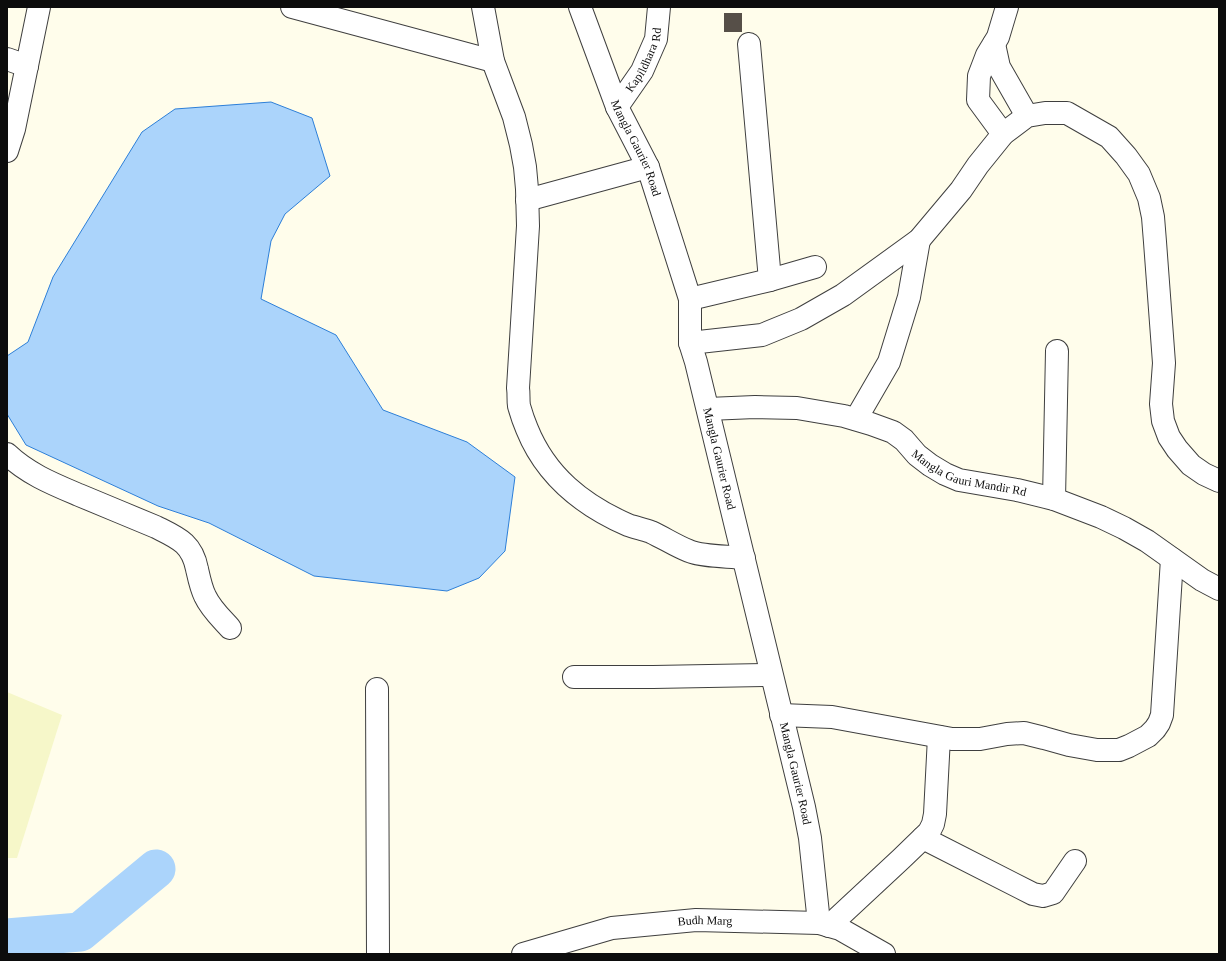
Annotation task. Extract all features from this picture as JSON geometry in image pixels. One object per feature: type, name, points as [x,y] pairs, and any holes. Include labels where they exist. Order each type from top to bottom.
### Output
[{"type":"street","points":[[7,151],[14,129],[40,7]]},
{"type":"street","points":[[292,7],[493,61]]},
{"type":"street","points":[[483,7],[493,61],[514,117],[525,167],[528,226],[518,388],[519,406],[533,442],[555,475],[589,504],[601,511],[630,525],[662,537],[690,552],[744,558]]},
{"type":"street","name":"Mangla Gaurier Road","points":[[580,7],[617,107],[648,167],[690,299],[690,343],[708,409],[804,807],[824,925]]},
{"type":"street","name":"Kapildhara Rd","points":[[617,107],[642,71],[656,39],[660,7]]},
{"type":"street","points":[[1003,134],[978,100],[979,76],[987,55],[998,37],[1007,7]]},
{"type":"street","points":[[749,44],[770,280]]},
{"type":"street","points":[[994,44],[999,67],[1028,116]]},
{"type":"street","points":[[7,59],[27,66]]},
{"type":"street","points":[[690,343],[762,335],[801,319],[843,295],[919,240],[961,190],[978,165],[1003,134],[1028,116],[1045,113],[1067,114],[1109,137],[1126,156],[1139,174],[1149,198],[1153,217],[1164,363],[1161,404],[1163,421],[1169,437],[1191,465],[1204,474],[1219,480]]},
{"type":"street","points":[[527,200],[648,167]]},
{"type":"street","points":[[856,419],[889,362],[909,297],[919,240]]},
{"type":"street","points":[[690,299],[770,280],[815,267]]},
{"type":"street","points":[[1054,499],[1057,350]]},
{"type":"street","name":"Mangla Gauri Mandir Rd","points":[[708,409],[774,407],[819,411],[856,419],[894,432],[904,440],[917,455],[930,465],[946,474],[959,480],[1017,490],[1054,499],[1101,517],[1146,541],[1202,580],[1219,589]]},
{"type":"street","points":[[7,454],[30,472],[48,482],[156,527],[184,542],[191,550],[204,595],[211,607],[230,628]]},
{"type":"street","points":[[782,715],[832,717],[952,739],[980,739],[1007,734],[1024,733],[1069,745],[1096,750],[1119,750],[1129,746],[1148,736],[1159,723],[1162,715],[1172,559]]},
{"type":"street","points":[[574,677],[771,675]]},
{"type":"street","points":[[377,689],[378,954]]},
{"type":"street","points":[[824,925],[929,832],[934,819],[939,737]]},
{"type":"street","points":[[923,838],[1028,892],[1043,896],[1053,893],[1075,861]]},
{"type":"street","name":"Budh Marg","points":[[523,954],[612,928],[696,920],[824,925],[840,929],[884,954]]},
{"type":"green space","points":[[7,692],[62,715],[17,858],[7,858]]},
{"type":"water","points":[[271,102],[312,118],[330,176],[285,214],[271,241],[261,299],[336,335],[383,410],[467,442],[515,477],[505,551],[479,578],[447,591],[314,576],[209,523],[158,506],[26,445],[7,414],[7,356],[28,342],[53,277],[142,132],[175,109]]},
{"type":"building","points":[[724,13],[742,13],[742,32],[724,32]]},
{"type":"waterway","points":[[7,938],[80,932],[156,869]]},
{"type":"waterway","points":[[58,954],[59,934]]}]
